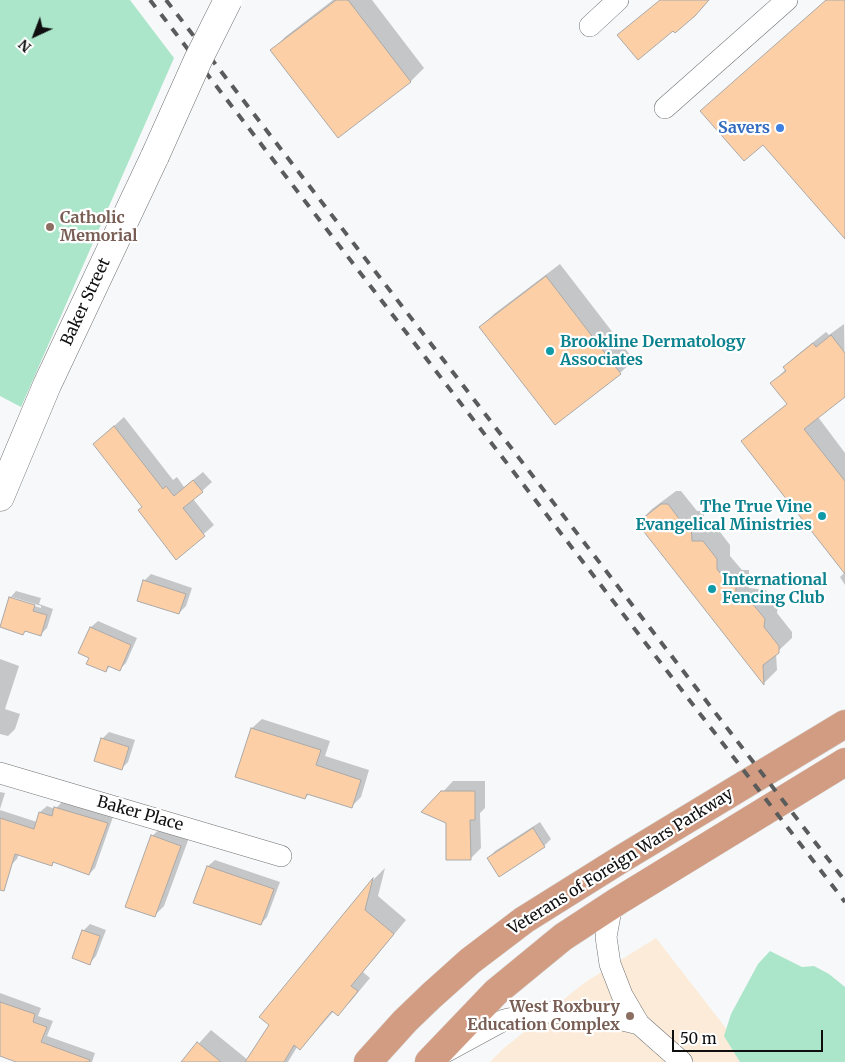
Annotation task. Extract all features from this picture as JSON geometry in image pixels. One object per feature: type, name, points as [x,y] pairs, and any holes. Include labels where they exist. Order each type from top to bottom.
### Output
[{"type":"highway","name":"Veterans of Foreign Wars Parkway","points":[[368,1062],[405,1021],[454,974],[534,913],[845,724]]},
{"type":"highway","name":"Veterans of Foreign Wars Parkway","points":[[430,1061],[478,1009],[514,976],[563,937],[612,904],[845,762]]},
{"type":"street","name":"Baker Street","points":[[1,488],[198,60],[228,0]]},
{"type":"street","points":[[590,26],[618,0]]},
{"type":"street","points":[[665,108],[787,0]]},
{"type":"street","name":"Baker Place","points":[[0,774],[281,856]]},
{"type":"street","points":[[612,904],[606,937],[610,964],[622,995],[639,1024],[682,1062]]},
{"type":"street","points":[[430,1061],[504,1020],[541,1012],[598,1014],[639,1024]]},
{"type":"shaded area","name":"West Roxbury Education Complex","points":[[656,938],[752,1062],[490,1062],[503,1049],[584,983]]},
{"type":"green space","name":"Catholic Memorial","points":[[0,0],[130,0],[174,58],[21,407],[0,396]]},
{"type":"green space","points":[[770,951],[802,967],[814,966],[829,974],[845,987],[845,1062],[740,1062],[724,1036],[731,1014],[758,964]]},
{"type":"building","points":[[336,0],[348,0],[411,82],[338,138],[270,50]]},
{"type":"building","points":[[660,0],[709,0],[695,16],[675,33],[673,31],[638,60],[617,35]]},
{"type":"building","name":"Savers","points":[[826,0],[845,0],[845,239],[763,145],[744,161],[700,111]]},
{"type":"building","name":"Brookline Dermatology Associates","points":[[546,276],[621,374],[555,425],[479,327]]},
{"type":"building","name":"The True Vine Evangelical Ministries","points":[[831,335],[845,353],[845,397],[804,429],[845,481],[845,574],[741,441],[787,404],[770,383],[786,371],[783,367],[813,343],[816,347]]},
{"type":"building","points":[[114,426],[163,489],[166,486],[174,496],[193,480],[203,492],[183,508],[205,536],[176,560],[138,510],[142,507],[93,444]]},
{"type":"building","name":"International Fencing Club","points":[[661,504],[668,504],[683,524],[691,524],[692,541],[703,541],[717,559],[717,569],[728,583],[736,583],[736,601],[752,603],[765,619],[764,627],[779,646],[779,653],[763,665],[764,685],[637,523]]},
{"type":"building","points":[[143,580],[186,594],[179,614],[137,601]]},
{"type":"building","points":[[9,597],[35,605],[33,611],[47,615],[41,636],[25,631],[23,635],[0,627]]},
{"type":"building","points":[[90,627],[131,645],[120,671],[108,666],[106,672],[86,664],[89,658],[78,653]]},
{"type":"building","points":[[251,728],[321,750],[316,765],[361,780],[352,808],[307,794],[305,799],[235,777]]},
{"type":"building","points":[[101,738],[129,747],[122,770],[94,761]]},
{"type":"building","points":[[441,791],[475,791],[475,820],[470,820],[471,860],[446,860],[446,823],[421,812]]},
{"type":"building","points":[[54,807],[108,823],[89,875],[53,862],[52,866],[15,854],[4,891],[0,890],[0,818],[34,829],[39,812],[52,816]]},
{"type":"building","points":[[533,828],[545,847],[499,877],[487,858]]},
{"type":"building","points":[[151,835],[181,846],[155,917],[125,907]]},
{"type":"building","points":[[207,866],[274,889],[261,925],[193,903]]},
{"type":"building","points":[[373,878],[365,910],[394,934],[351,986],[358,991],[338,1016],[332,1011],[300,1050],[294,1045],[284,1062],[245,1062],[269,1025],[259,1017]]},
{"type":"building","points":[[82,930],[100,936],[90,965],[72,958]]},
{"type":"building","points":[[0,1002],[35,1014],[33,1022],[47,1027],[41,1042],[90,1060],[89,1062],[16,1062],[0,1056]]},
{"type":"building","points":[[197,1042],[221,1062],[181,1062]]},
{"type":"railway","points":[[150,0],[845,902]]},
{"type":"railway","points":[[166,0],[845,881]]},
{"type":"place","name":"Savers","points":[[780,128]]},
{"type":"place","name":"Catholic Memorial","points":[[50,227]]},
{"type":"place","name":"Brookline Dermatology Associates","points":[[550,351]]},
{"type":"place","name":"The True Vine Evangelical Ministries","points":[[822,516]]},
{"type":"place","name":"International Fencing Club","points":[[712,589]]},
{"type":"place","name":"West Roxbury Education Complex","points":[[630,1016]]}]
